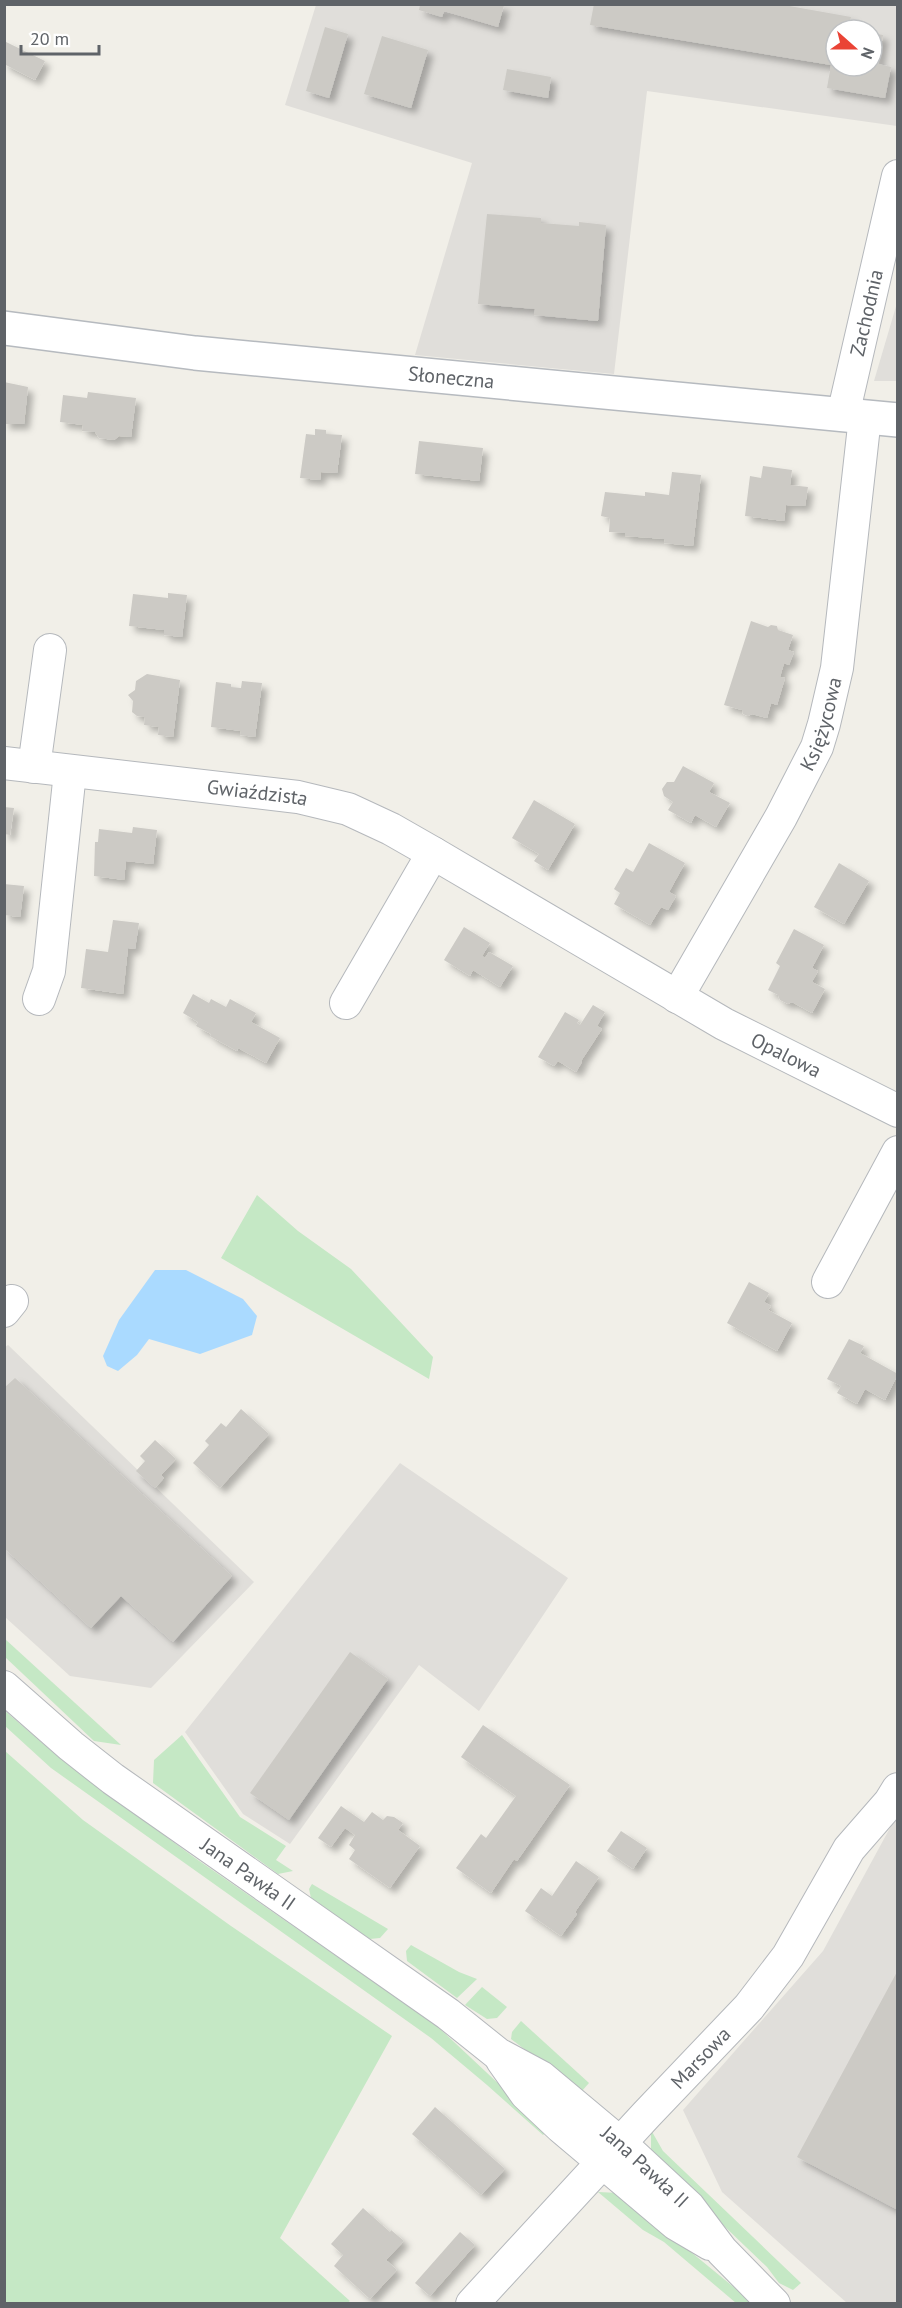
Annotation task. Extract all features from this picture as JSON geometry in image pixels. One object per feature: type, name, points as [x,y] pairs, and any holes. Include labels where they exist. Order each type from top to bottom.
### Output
[{"type":"street","name":"Zachodnia","points":[[854,416],[897,176]]},
{"type":"street","name":"Słoneczna","points":[[4,328],[207,355],[897,420]]},
{"type":"street","name":"Księżycowa","points":[[677,997],[781,817],[817,747],[837,668],[854,416]]},
{"type":"street","name":"Gwiaździsta","points":[[50,650],[19,765],[298,797],[348,809],[391,829],[433,853],[677,997]]},
{"type":"street","points":[[39,999],[49,971],[70,772]]},
{"type":"street","points":[[346,1002],[433,853]]},
{"type":"street","name":"Opalowa","points":[[677,997],[724,1024],[897,1111]]},
{"type":"street","points":[[828,1282],[897,1152]]},
{"type":"street","name":"Jana Pawła II","points":[[4,1687],[112,1779],[439,2008],[498,2054],[526,2094],[611,2153],[676,2224],[722,2251],[774,2304]]},
{"type":"street","name":"Marsowa","points":[[472,2304],[756,1998],[788,1956],[849,1849],[897,1790]]},
{"type":"shaded area","points":[[316,5],[897,5],[897,126],[647,91],[614,374],[415,355],[472,163],[285,105]]},
{"type":"shaded area","points":[[897,303],[897,381],[874,381]]},
{"type":"shaded area","points":[[8,1345],[254,1582],[151,1688],[70,1676],[5,1617],[4,1348]]},
{"type":"shaded area","points":[[400,1463],[568,1578],[479,1711],[419,1665],[290,1844],[243,1814],[185,1732]]},
{"type":"shaded area","points":[[897,1815],[897,2303],[847,2303],[722,2192],[683,2110],[823,1951]]},
{"type":"green space","points":[[257,1195],[298,1231],[351,1269],[433,1357],[429,1379],[221,1258]]},
{"type":"green space","points":[[5,1639],[121,1745],[94,1741],[5,1657]]},
{"type":"green space","points":[[5,1711],[61,1759],[195,1858],[437,2026],[548,2130],[543,2135],[431,2038],[51,1768],[5,1726]]},
{"type":"green space","points":[[182,1735],[240,1817],[286,1846],[276,1860],[293,1871],[278,1874],[153,1783],[154,1760]]},
{"type":"green space","points":[[5,1751],[83,1820],[231,1926],[392,2036],[280,2238],[350,2301],[347,2303],[5,2303]]},
{"type":"green space","points":[[312,1884],[388,1929],[380,1938],[370,1939],[311,1898],[309,1889]]},
{"type":"green space","points":[[411,1945],[459,1972],[477,1979],[457,1998],[407,1961],[406,1951]]},
{"type":"green space","points":[[482,1987],[507,2007],[497,2018],[487,2019],[465,2005]]},
{"type":"green space","points":[[521,2021],[589,2083],[581,2092],[511,2039],[512,2032]]},
{"type":"green space","points":[[651,2130],[663,2151],[801,2283],[793,2290],[779,2283],[767,2267],[651,2156]]},
{"type":"green space","points":[[598,2192],[619,2193],[747,2298],[749,2303],[736,2303],[664,2242],[643,2230]]},
{"type":"water","points":[[155,1270],[186,1270],[243,1299],[257,1316],[252,1335],[200,1354],[149,1339],[137,1355],[118,1371],[107,1366],[103,1356],[119,1320]]},
{"type":"building","points":[[594,4],[778,4],[851,17],[824,18],[824,64],[590,25]]},
{"type":"building","points":[[420,5],[504,5],[498,27],[444,11],[442,17],[419,10]]},
{"type":"building","points":[[325,27],[348,34],[329,98],[306,91]]},
{"type":"building","points":[[382,36],[428,50],[411,108],[364,94]]},
{"type":"building","points":[[4,41],[45,61],[35,80],[4,64]]},
{"type":"building","points":[[884,65],[891,67],[885,98],[827,88],[829,78],[884,78]]},
{"type":"building","points":[[507,69],[551,77],[548,98],[503,90]]},
{"type":"building","points":[[487,214],[541,218],[541,223],[579,226],[579,222],[606,225],[598,321],[534,315],[535,309],[478,304]]},
{"type":"building","points":[[4,382],[28,387],[24,424],[4,424]]},
{"type":"building","points":[[88,392],[136,398],[131,437],[119,436],[114,440],[99,438],[95,432],[82,431],[83,425],[60,422],[63,395],[87,398]]},
{"type":"building","points":[[315,429],[326,430],[326,434],[342,435],[337,473],[321,472],[320,480],[300,478],[306,434],[315,435]]},
{"type":"building","points":[[419,441],[483,448],[479,481],[415,474]]},
{"type":"building","points":[[763,466],[792,470],[790,485],[808,487],[805,506],[786,505],[784,521],[745,516],[750,476],[761,478]]},
{"type":"building","points":[[672,472],[701,475],[693,546],[664,543],[665,539],[625,536],[625,533],[609,532],[610,518],[601,516],[605,492],[645,496],[645,492],[669,495]]},
{"type":"building","points":[[168,593],[187,595],[182,637],[164,635],[164,630],[129,626],[133,594],[168,598]]},
{"type":"building","points":[[751,621],[768,627],[777,626],[778,630],[793,635],[788,650],[794,652],[789,665],[784,663],[780,677],[785,678],[777,705],[771,703],[767,718],[752,714],[748,716],[743,714],[742,710],[724,705]]},
{"type":"building","points":[[147,674],[180,680],[173,737],[158,735],[159,727],[144,725],[145,717],[137,716],[132,712],[133,701],[128,695],[135,690],[136,681]]},
{"type":"building","points":[[242,681],[262,683],[255,737],[240,735],[241,731],[211,727],[216,682],[241,688]]},
{"type":"building","points":[[683,766],[714,783],[709,792],[730,803],[716,827],[695,815],[691,823],[668,810],[673,802],[664,796],[662,789],[667,782],[674,782]]},
{"type":"building","points":[[534,800],[575,824],[548,870],[534,861],[539,854],[512,838]]},
{"type":"building","points":[[4,807],[14,808],[10,835],[4,834]]},
{"type":"building","points":[[133,827],[157,830],[153,864],[126,861],[124,880],[94,876],[95,842],[98,842],[99,829],[132,833]]},
{"type":"building","points":[[649,843],[685,863],[669,892],[676,896],[668,910],[661,907],[650,925],[614,904],[620,893],[614,889],[626,868],[633,872]]},
{"type":"building","points":[[839,863],[869,881],[844,924],[814,907]]},
{"type":"building","points":[[4,884],[24,886],[20,917],[4,915]]},
{"type":"building","points":[[113,920],[139,923],[135,949],[128,948],[123,994],[81,988],[86,949],[108,952]]},
{"type":"building","points":[[464,927],[490,943],[482,956],[485,958],[489,952],[513,966],[500,987],[473,970],[470,976],[444,960]]},
{"type":"building","points":[[794,929],[824,945],[812,968],[818,971],[812,982],[825,989],[812,1013],[792,1002],[788,1004],[780,1000],[778,995],[768,990],[780,966],[776,963]]},
{"type":"building","points":[[193,994],[209,1003],[211,999],[226,1007],[230,999],[256,1013],[251,1022],[280,1038],[266,1063],[238,1048],[237,1051],[196,1026],[198,1022],[183,1013]]},
{"type":"building","points":[[593,1005],[605,1012],[597,1026],[602,1029],[576,1072],[558,1061],[554,1066],[538,1057],[565,1012],[579,1020],[577,1023],[580,1025]]},
{"type":"building","points":[[749,1282],[769,1293],[764,1302],[771,1306],[768,1310],[792,1323],[777,1351],[727,1323]]},
{"type":"building","points":[[849,1339],[864,1346],[860,1353],[898,1374],[885,1400],[865,1389],[857,1404],[837,1393],[841,1386],[827,1379]]},
{"type":"building","points":[[15,1378],[232,1576],[173,1642],[121,1596],[91,1628],[4,1548],[4,1388]]},
{"type":"building","points":[[241,1409],[269,1434],[220,1488],[193,1463],[209,1445],[205,1441],[221,1423],[226,1427]]},
{"type":"building","points":[[155,1440],[176,1459],[161,1475],[164,1478],[155,1488],[136,1471],[145,1461],[140,1456]]},
{"type":"building","points":[[350,1652],[388,1679],[289,1820],[250,1793]]},
{"type":"building","points":[[483,1725],[570,1785],[517,1861],[514,1859],[491,1893],[456,1868],[481,1834],[486,1838],[516,1796],[461,1757]]},
{"type":"building","points":[[341,1806],[364,1822],[372,1812],[383,1820],[387,1816],[394,1817],[403,1823],[398,1830],[420,1846],[390,1888],[349,1859],[355,1850],[349,1845],[355,1835],[345,1828],[331,1847],[318,1838]]},
{"type":"building","points":[[621,1831],[647,1848],[633,1869],[607,1851]]},
{"type":"building","points":[[576,1861],[599,1877],[561,1936],[525,1911],[541,1888],[552,1896]]},
{"type":"building","points":[[898,1970],[898,2210],[797,2157]]},
{"type":"building","points":[[435,2107],[505,2169],[481,2195],[412,2134]]},
{"type":"building","points":[[363,2208],[404,2241],[386,2260],[397,2270],[370,2299],[334,2266],[343,2255],[331,2244]]},
{"type":"building","points":[[460,2232],[475,2245],[430,2296],[415,2283]]}]
